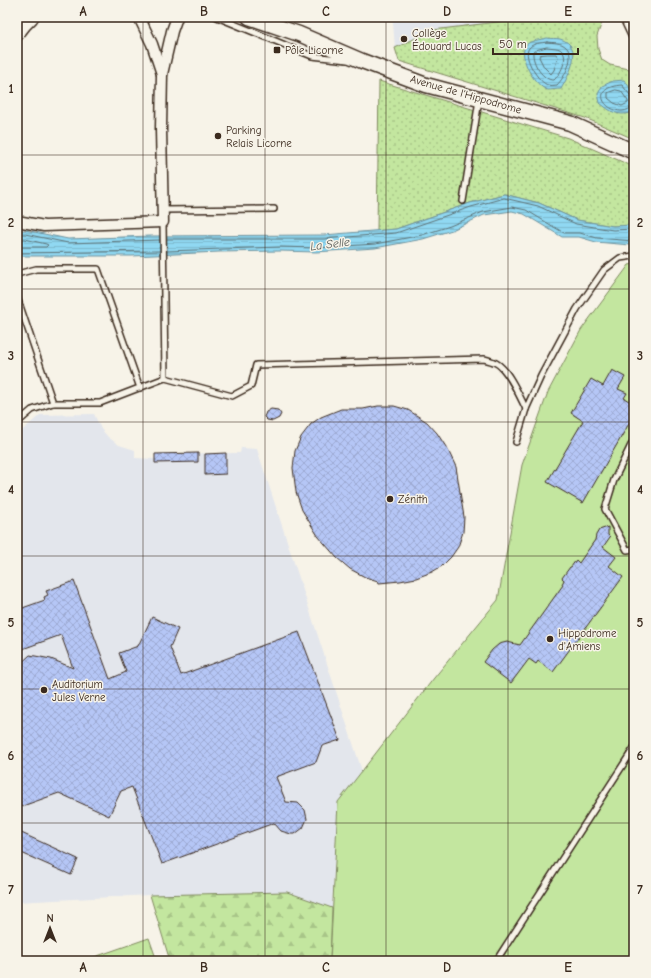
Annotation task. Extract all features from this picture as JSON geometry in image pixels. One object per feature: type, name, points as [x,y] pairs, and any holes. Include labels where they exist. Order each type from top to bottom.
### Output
[{"type":"main road","name":"Avenue de l'Hippodrome","points":[[249,17],[299,34],[362,61],[426,85],[570,123],[634,152]]},
{"type":"main road","name":"Avenue de l'Hippodrome","points":[[267,17],[299,34]]},
{"type":"street","points":[[139,17],[152,44],[162,74]]},
{"type":"street","points":[[17,221],[44,226],[163,227],[161,129],[162,74],[166,54],[177,17]]},
{"type":"street","points":[[625,17],[634,36]]},
{"type":"lane","points":[[217,17],[312,56],[362,61]]},
{"type":"lane","points":[[463,201],[479,99]]},
{"type":"lane","points":[[163,210],[274,209]]},
{"type":"lane","points":[[163,227],[165,378]]},
{"type":"lane","points":[[516,442],[526,409],[541,376],[577,309],[604,270],[620,258],[634,256]]},
{"type":"lane","points":[[17,274],[36,269],[98,269],[140,388]]},
{"type":"lane","points":[[17,297],[54,403]]},
{"type":"lane","points":[[17,423],[32,410],[54,403],[100,403],[165,378],[232,396],[251,386],[256,365],[484,359],[500,366],[512,381],[526,409]]},
{"type":"lane","points":[[634,439],[614,480],[605,509],[627,550],[634,549]]},
{"type":"lane","points":[[496,961],[634,748]]},
{"type":"shaded area","name":"Collège Édouard Lucas","points":[[390,17],[537,17],[433,30],[395,48],[393,23]]},
{"type":"shaded area","points":[[94,414],[101,429],[108,437],[119,445],[135,450],[135,458],[155,459],[155,454],[240,453],[241,448],[257,449],[362,771],[338,802],[332,908],[287,892],[150,895],[17,902],[17,435],[40,415]]},
{"type":"green space","points":[[537,17],[604,17],[597,36],[598,49],[602,60],[610,65],[634,70],[634,139],[585,118],[399,61],[395,48],[433,30]]},
{"type":"green space","points":[[379,81],[568,138],[634,167],[634,225],[613,226],[577,220],[539,203],[504,194],[470,203],[396,229],[377,231]]},
{"type":"green space","name":"Hippodrome d'Amiens","points":[[634,264],[634,961],[330,961],[338,802],[434,678],[498,600],[522,465],[548,392],[581,330],[629,265]]},
{"type":"green space","points":[[287,892],[332,908],[330,961],[170,961],[150,895]]},
{"type":"green space","points":[[149,938],[157,961],[83,961]]},
{"type":"water","points":[[547,38],[560,39],[568,43],[572,48],[573,61],[571,69],[561,89],[548,90],[543,88],[533,77],[524,56],[524,50],[528,43]]},
{"type":"water","points":[[624,80],[632,91],[634,104],[631,113],[618,114],[600,103],[598,94],[602,86],[613,81]]},
{"type":"water","name":"La Selle","points":[[504,194],[539,203],[577,220],[613,226],[634,225],[634,244],[630,245],[596,242],[579,237],[562,237],[524,214],[512,211],[484,215],[452,230],[423,239],[375,248],[316,252],[219,252],[132,256],[17,256],[17,231],[25,230],[68,239],[151,236],[324,235],[396,229],[470,203]]},
{"type":"building","points":[[612,370],[625,377],[618,389],[627,393],[624,398],[634,404],[634,415],[583,503],[547,482],[583,421],[571,413],[591,379],[603,386]]},
{"type":"building","points":[[378,406],[394,406],[408,410],[427,422],[437,433],[448,450],[456,467],[464,517],[463,532],[458,547],[442,566],[432,572],[416,578],[379,583],[378,581],[365,577],[350,569],[337,558],[318,536],[302,510],[296,492],[293,468],[295,451],[301,437],[311,424],[321,417],[341,409],[363,409]]},
{"type":"building","points":[[271,409],[278,410],[281,414],[279,418],[273,421],[267,420],[264,417],[266,412]]},
{"type":"building","points":[[198,453],[198,462],[155,463],[155,454]]},
{"type":"building","points":[[226,453],[226,474],[205,475],[205,454]]},
{"type":"building","points":[[608,527],[608,535],[610,537],[603,547],[616,557],[609,566],[623,577],[553,672],[538,661],[536,664],[529,659],[511,683],[483,662],[492,650],[499,644],[507,642],[520,645],[563,585],[564,580],[562,578],[570,567],[576,560],[579,563],[595,540],[599,530]]},
{"type":"building","points":[[74,581],[110,679],[126,672],[119,653],[138,646],[152,617],[178,629],[170,647],[181,675],[299,632],[340,740],[322,746],[316,762],[276,777],[286,802],[298,803],[305,810],[307,819],[303,828],[295,834],[291,834],[281,831],[274,823],[162,864],[132,787],[121,791],[109,816],[59,793],[17,808],[17,667],[30,655],[51,659],[73,668],[61,635],[17,651],[17,610],[45,600],[44,597],[48,595],[46,591]]},
{"type":"building","points":[[17,831],[78,859],[71,875],[17,851]]},
{"type":"place","name":"Collège Édouard Lucas","points":[[404,39]]},
{"type":"place","name":"Pôle Licorne","points":[[277,50]]},
{"type":"place","name":"Parking Relais Licorne","points":[[218,136]]},
{"type":"place","name":"Zénith","points":[[390,499]]},
{"type":"place","name":"Hippodrome d'Amiens","points":[[550,639]]},
{"type":"place","name":"Auditorium Jules Verne","points":[[44,690]]}]
